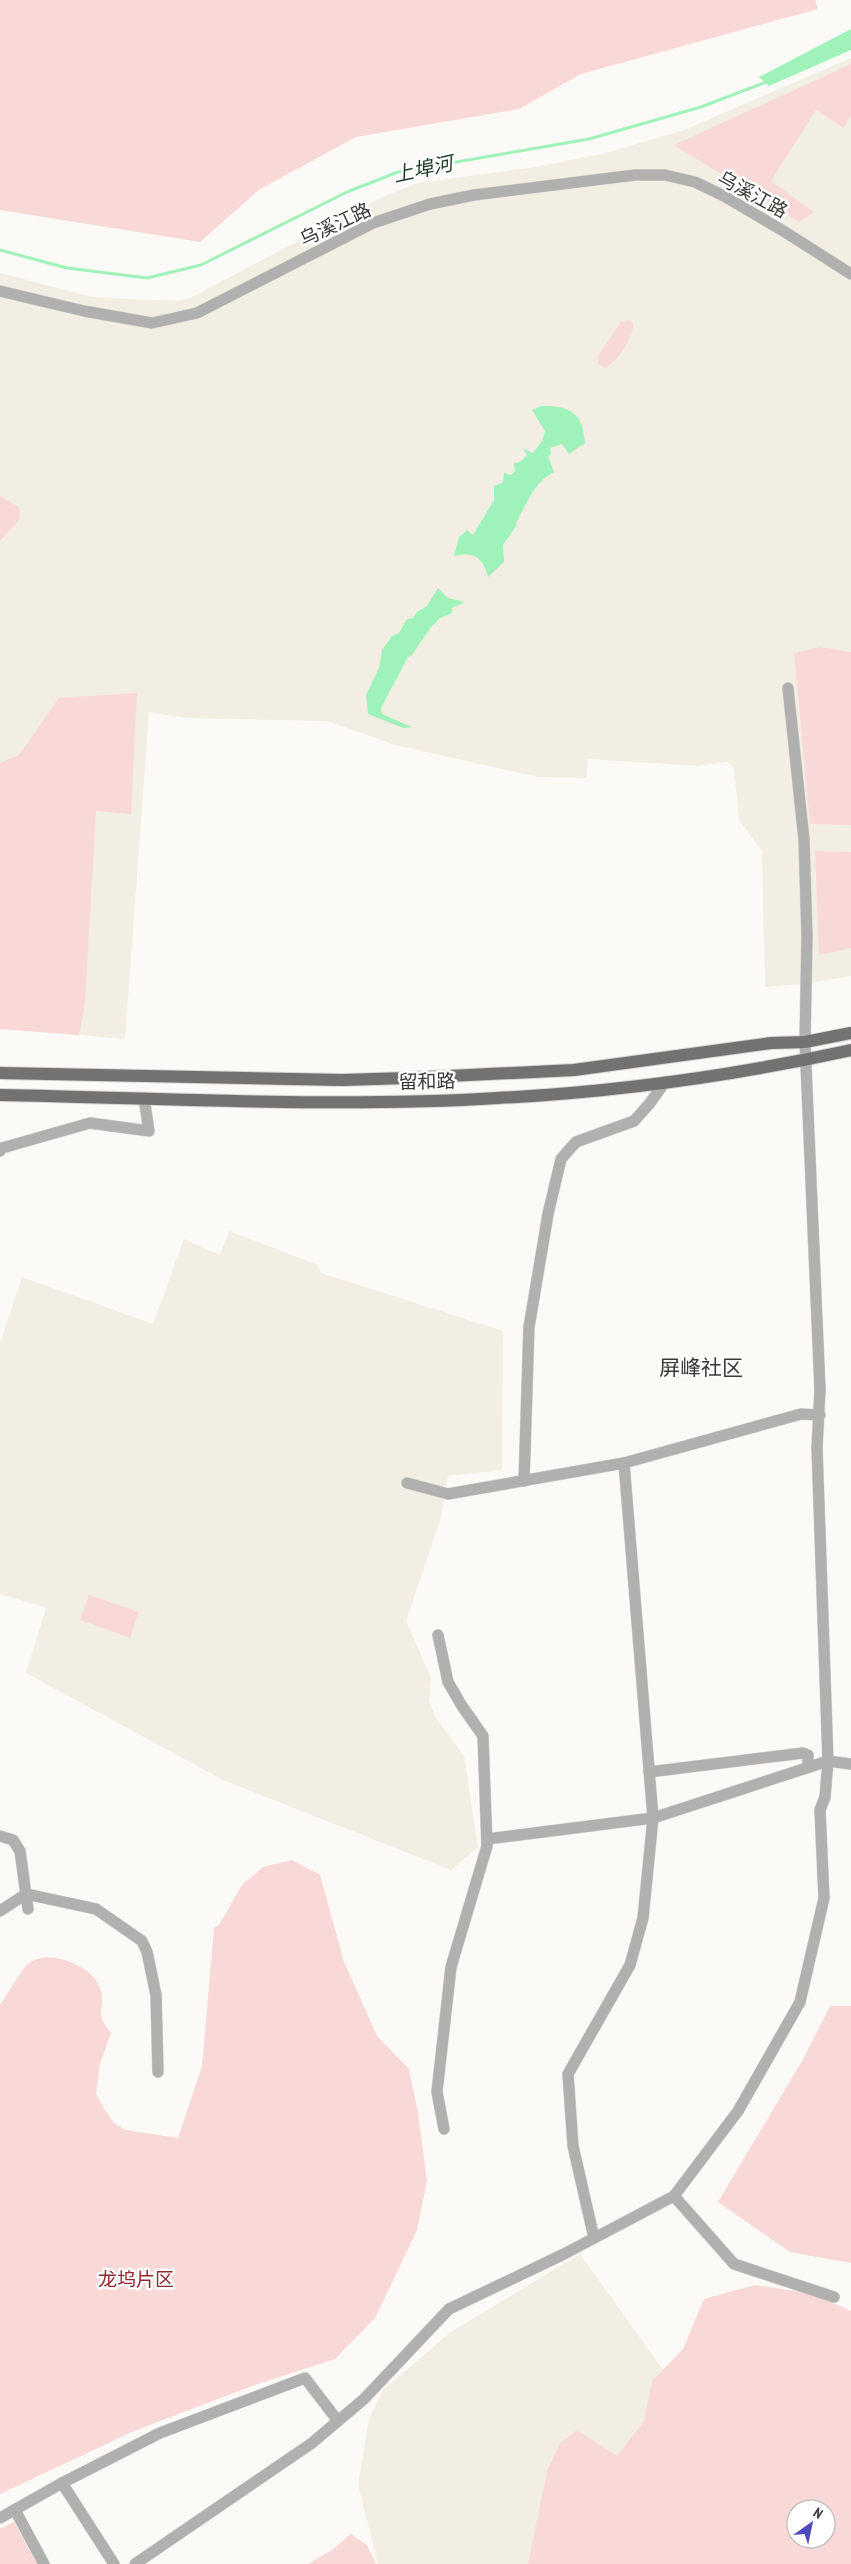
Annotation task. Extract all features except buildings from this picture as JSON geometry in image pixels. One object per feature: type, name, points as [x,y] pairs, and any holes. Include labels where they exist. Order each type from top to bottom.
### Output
[{"type":"main road","name":"留和路","points":[[0,1074],[342,1080],[496,1074],[574,1070],[771,1043],[806,1042],[851,1033]]},
{"type":"main road","name":"留和路","points":[[0,1095],[329,1102],[498,1098],[664,1082],[808,1060],[851,1050]]},
{"type":"street","name":"乌溪江路","points":[[0,291],[84,311],[152,323],[197,313],[373,224],[430,204],[474,195],[635,175],[665,175],[695,182],[771,224],[851,274]]},
{"type":"street","points":[[136,2564],[312,2443],[364,2398],[448,2309],[594,2238],[674,2196],[738,2111],[800,2002],[824,1898],[820,1810],[824,1797],[828,1761],[817,1448],[820,1415],[806,1042],[807,936],[804,840],[788,688]]},
{"type":"street","points":[[524,1481],[529,1327],[548,1214],[561,1158],[576,1142],[634,1121],[650,1103],[664,1082]]},
{"type":"street","points":[[0,1151],[2,1148],[90,1123],[149,1131],[144,1098]]},
{"type":"street","points":[[407,1483],[448,1494],[624,1464],[801,1414],[820,1415]]},
{"type":"street","points":[[594,2238],[573,2146],[568,2074],[630,1965],[643,1918],[653,1818],[624,1464]]},
{"type":"street","points":[[438,1635],[448,1682],[483,1736],[487,1839],[487,1846],[451,1967],[437,2092],[444,2129]]},
{"type":"street","points":[[649,1772],[803,1753],[808,1755],[808,1767]]},
{"type":"street","points":[[487,1839],[653,1818],[828,1761],[851,1764]]},
{"type":"street","points":[[0,1836],[13,1840],[20,1852],[28,1909]]},
{"type":"street","points":[[0,1911],[26,1894],[96,1909],[142,1941],[156,1995],[158,2072]]},
{"type":"street","points":[[674,2196],[734,2264],[834,2297]]},
{"type":"street","points":[[0,2518],[62,2483],[160,2434],[305,2378],[338,2421]]},
{"type":"street","points":[[62,2483],[114,2564]]},
{"type":"street","points":[[15,2510],[44,2564]]},
{"type":"shaded area","points":[[851,29],[851,50],[769,86],[759,77]]},
{"type":"shaded area","points":[[851,58],[851,976],[803,984],[765,987],[762,851],[739,820],[734,769],[727,762],[698,766],[588,759],[587,778],[538,777],[395,745],[327,721],[186,718],[149,712],[125,1039],[0,1028],[0,273],[93,297],[177,301],[190,298],[380,198],[418,183],[536,167],[606,153],[684,130]]},
{"type":"shaded area","points":[[541,406],[560,407],[573,413],[581,424],[585,443],[569,454],[562,444],[550,448],[551,454],[548,456],[554,472],[547,476],[531,494],[516,523],[517,525],[503,545],[504,562],[488,577],[483,564],[476,557],[472,555],[454,556],[459,537],[467,530],[473,535],[494,500],[494,486],[503,482],[504,473],[511,475],[515,471],[514,463],[520,462],[527,455],[523,448],[533,453],[542,441],[545,431],[532,410]]},
{"type":"shaded area","points":[[438,588],[448,598],[465,602],[452,608],[452,613],[440,618],[431,627],[412,655],[408,657],[381,708],[382,714],[412,727],[403,728],[368,714],[366,695],[379,668],[382,650],[392,636],[399,633],[407,619],[413,618],[417,612],[427,606]]},
{"type":"shaded area","points":[[229,1231],[318,1265],[321,1273],[503,1331],[502,1470],[448,1476],[441,1517],[406,1621],[431,1678],[429,1701],[436,1718],[464,1756],[478,1847],[451,1870],[223,1780],[26,1673],[46,1608],[0,1594],[0,1343],[22,1277],[153,1324],[184,1239],[220,1255]]},
{"type":"shaded area","points":[[580,2254],[684,2399],[545,2564],[378,2564],[358,2485],[369,2419],[383,2390],[451,2332]]},
{"type":"green space","points":[[0,0],[815,0],[818,9],[581,74],[519,109],[356,137],[260,189],[200,242],[0,210]]},
{"type":"green space","points":[[851,64],[851,115],[844,128],[816,110],[771,181],[814,212],[799,222],[674,145]]},
{"type":"green space","points":[[629,320],[633,323],[633,329],[624,348],[610,365],[605,368],[598,364],[598,356],[621,322]]},
{"type":"green space","points":[[0,496],[19,507],[20,519],[0,541]]},
{"type":"green space","points":[[820,647],[851,652],[851,825],[810,824],[794,653]]},
{"type":"green space","points":[[137,693],[131,814],[96,811],[85,1004],[79,1035],[0,1029],[0,763],[19,755],[59,698]]},
{"type":"green space","points":[[815,851],[851,852],[851,948],[819,955]]},
{"type":"green space","points":[[89,1595],[139,1612],[130,1638],[80,1620]]},
{"type":"green space","name":"龙坞片区","points":[[292,1860],[320,1875],[344,1962],[377,2036],[409,2069],[418,2113],[427,2181],[417,2230],[375,2318],[335,2359],[252,2386],[134,2431],[0,2494],[0,2005],[25,1967],[37,1959],[58,1958],[81,1967],[97,1982],[102,1998],[101,2016],[111,2033],[100,2064],[96,2094],[114,2123],[125,2130],[178,2138],[202,2066],[214,1928],[219,1925],[242,1885],[263,1867]]},
{"type":"green space","points":[[830,2006],[851,2006],[851,2263],[790,2252],[718,2202],[802,2061]]},
{"type":"green space","points":[[755,2285],[813,2294],[851,2311],[851,2564],[528,2564],[547,2471],[560,2443],[577,2430],[617,2456],[644,2421],[652,2381],[683,2349],[704,2299]]},
{"type":"green space","points":[[14,2522],[37,2564],[0,2564],[0,2529]]},
{"type":"green space","points":[[351,2534],[367,2545],[376,2564],[308,2564],[332,2550]]},
{"type":"waterway","name":"上埠河","points":[[0,250],[67,268],[147,278],[201,265],[347,192],[398,172],[589,139],[701,107],[769,81]]},
{"type":"district","name":"屏峰社区","points":[[701,1367]]}]
